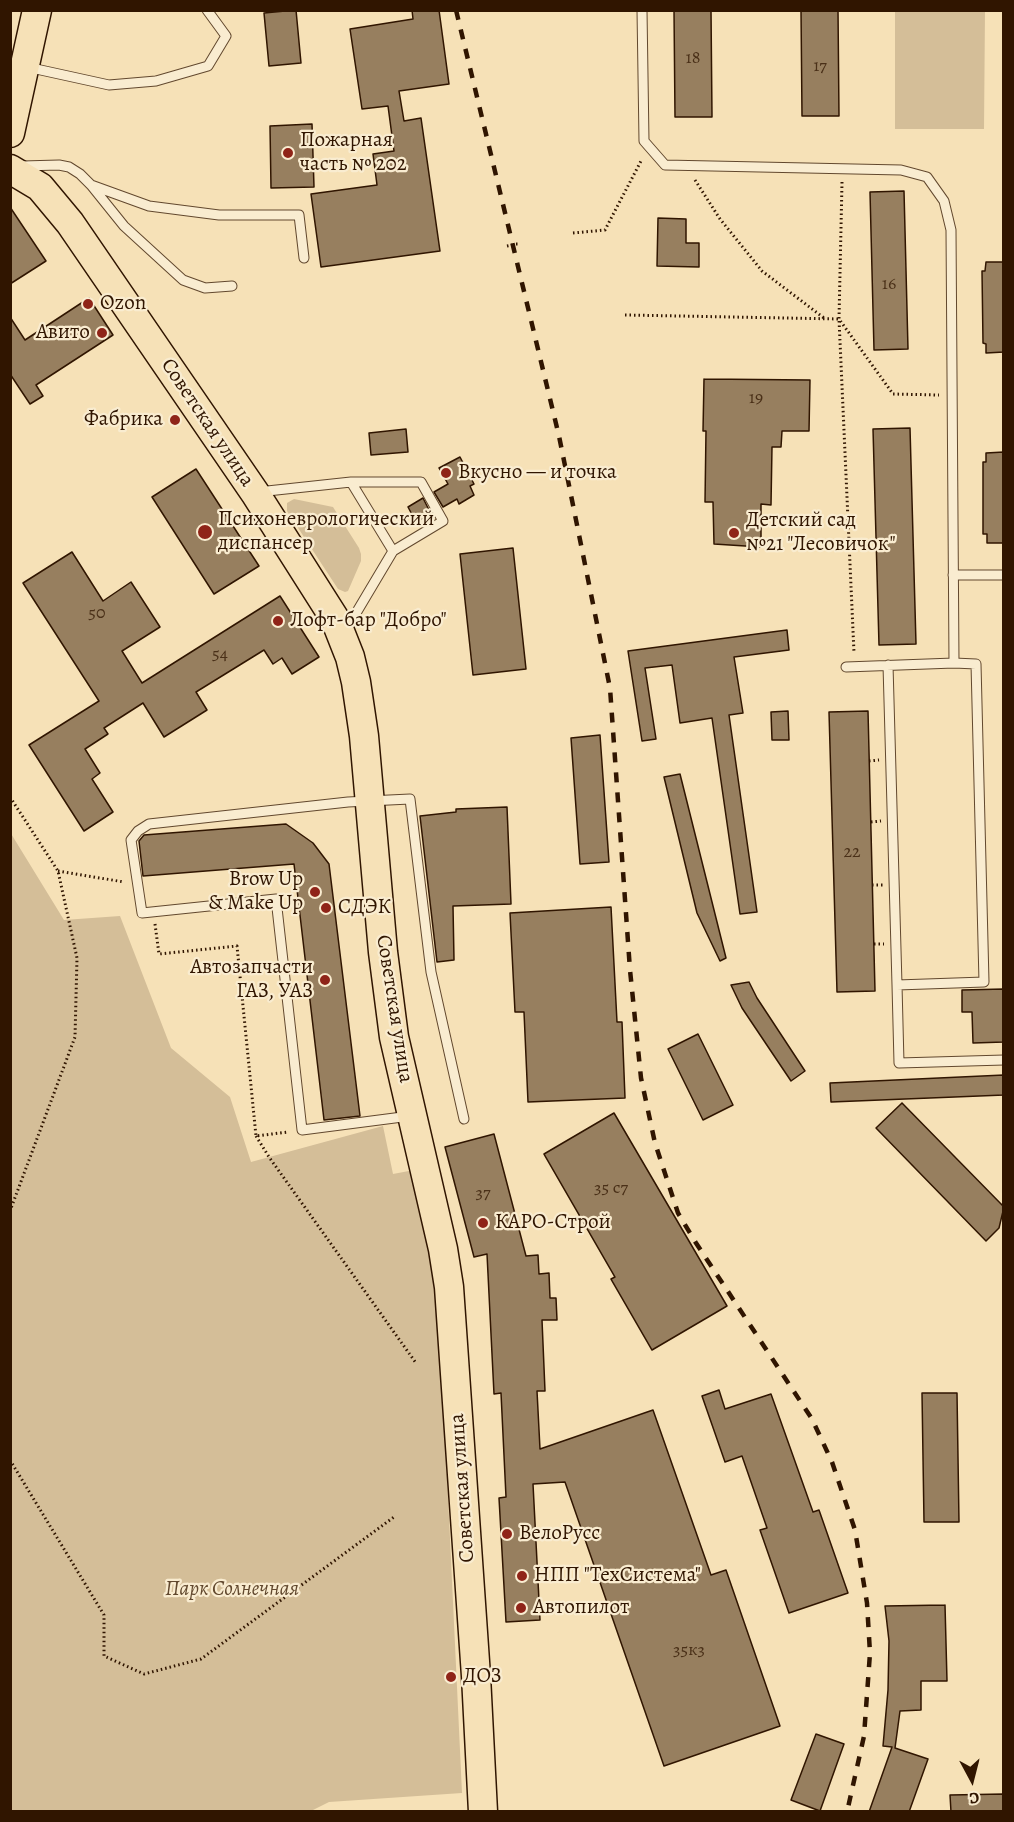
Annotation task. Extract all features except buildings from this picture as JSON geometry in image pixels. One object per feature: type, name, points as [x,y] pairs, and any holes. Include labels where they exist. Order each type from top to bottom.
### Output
[{"type":"main road","points":[[10,133],[37,10]]},
{"type":"main road","name":"Советская улица","points":[[10,168],[40,187],[70,223],[255,493],[343,634],[356,682],[370,800],[383,952],[394,1037],[443,1249],[449,1287],[476,1676],[483,1812]]},
{"type":"lane","points":[[25,66],[110,85],[156,81],[208,66],[226,36],[207,10]]},
{"type":"lane","points":[[642,10],[644,141],[665,165],[901,170],[927,177],[944,201],[951,230],[954,663]]},
{"type":"lane","points":[[10,168],[59,165],[69,167],[91,185],[124,226],[183,280],[205,288],[232,286]]},
{"type":"lane","points":[[91,185],[149,206],[219,215],[299,215],[304,258]]},
{"type":"lane","points":[[351,482],[393,552]]},
{"type":"lane","points":[[255,493],[351,482],[421,482],[443,521],[393,552],[343,634]]},
{"type":"lane","points":[[953,575],[1004,575]]},
{"type":"lane","points":[[851,667],[976,664],[984,982],[897,985]]},
{"type":"lane","points":[[888,665],[899,1063],[1004,1060]]},
{"type":"lane","points":[[412,1116],[302,1130],[276,899],[142,913],[131,840],[138,831],[149,824],[370,800],[410,799],[431,972],[464,1119]]},
{"type":"path","points":[[573,233],[605,230],[649,147]]},
{"type":"path","points":[[686,165],[720,219],[762,271],[826,319]]},
{"type":"path","points":[[842,169],[838,320],[851,667]]},
{"type":"path","points":[[625,315],[838,320],[893,394],[952,396]]},
{"type":"path","points":[[10,797],[58,871],[77,958],[75,1037],[10,1211]]},
{"type":"path","points":[[58,871],[138,884]]},
{"type":"path","points":[[154,912],[159,954],[237,946],[256,1137],[416,1363]]},
{"type":"path","points":[[256,1137],[302,1130]]},
{"type":"path","points":[[10,1460],[104,1615],[104,1656],[144,1674],[201,1659],[394,1517]]},
{"type":"green space","points":[[895,11],[985,11],[984,129],[895,129]]},
{"type":"green space","points":[[294,499],[333,507],[359,548],[361,561],[348,591],[338,589],[287,511],[287,503]]},
{"type":"green space","name":"Парк Солнечная","points":[[10,832],[64,920],[120,916],[171,1048],[230,1097],[251,1162],[383,1126],[393,1174],[414,1170],[439,1305],[462,1793],[329,1802],[309,1812],[11,1811]]},
{"type":"railway","points":[[456,10],[559,436],[610,688],[630,970],[641,1078],[655,1143],[678,1213],[812,1419],[832,1462],[855,1530],[867,1603],[870,1653],[864,1736],[847,1812]]},
{"type":"place","name":"Пожарная часть № 202","points":[[288,153]]},
{"type":"place","name":"Ozon","points":[[88,304]]},
{"type":"place","name":"Авито","points":[[102,333]]},
{"type":"place","name":"Фабрика","points":[[175,420]]},
{"type":"place","name":"Вкусно — и точка","points":[[446,473]]},
{"type":"place","name":"Психоневрологический диспансер","points":[[205,532]]},
{"type":"place","name":"Детский сад №21 \"Лесовичок\"","points":[[734,533]]},
{"type":"place","name":"Лофт-бар \"Добро\"","points":[[278,621]]},
{"type":"place","name":"Brow Up & Make Up","points":[[315,892]]},
{"type":"place","name":"СДЭК","points":[[326,908]]},
{"type":"place","name":"Автозапчасти ГАЗ, УАЗ","points":[[325,980]]},
{"type":"place","name":"КАРО-Строй","points":[[483,1223]]},
{"type":"place","name":"ВелоРусс","points":[[507,1534]]},
{"type":"place","name":"НПП \"ТехСистема\"","points":[[522,1576]]},
{"type":"place","name":"Автопилот","points":[[521,1608]]},
{"type":"place","name":"ДОЗ","points":[[451,1677]]}]
